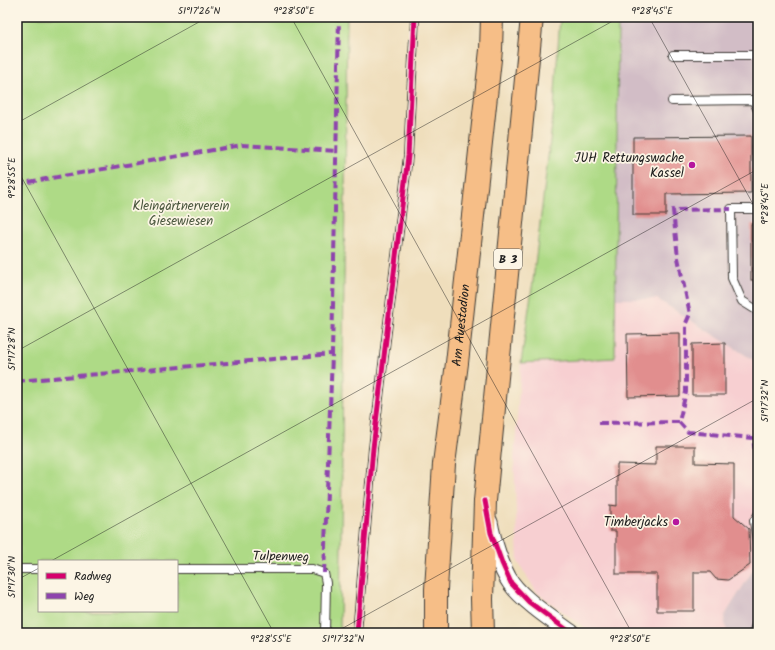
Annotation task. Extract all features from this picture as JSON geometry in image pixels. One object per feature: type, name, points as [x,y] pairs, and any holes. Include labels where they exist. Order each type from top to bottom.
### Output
[{"type":"main road","name":"Am Auestadion","points":[[436,633],[436,589],[444,464],[459,347],[489,73],[492,17]]},
{"type":"main road","name":"B 3","points":[[483,633],[482,599],[485,501],[532,17]]},
{"type":"street","points":[[485,501],[491,534],[511,583],[529,602],[571,633]]},
{"type":"lane","points":[[357,633],[373,448],[408,156],[415,17]]},
{"type":"lane","points":[[673,55],[758,55]]},
{"type":"lane","points":[[672,101],[753,100],[758,110]]},
{"type":"lane","points":[[758,209],[731,209],[732,278],[742,301],[758,311]]},
{"type":"lane","points":[[758,515],[754,521],[758,548]]},
{"type":"lane","points":[[17,569],[38,569]]},
{"type":"lane","name":"Tulpenweg","points":[[178,569],[312,569],[324,573],[326,583],[325,633]]},
{"type":"lane","points":[[754,633],[758,620]]},
{"type":"shaded area","points":[[604,17],[758,17],[758,363],[657,299],[615,299],[618,26]]},
{"type":"shaded area","points":[[615,299],[657,299],[758,363],[758,562],[724,617],[727,633],[592,633],[537,593],[518,562],[514,460],[521,363],[615,358]]},
{"type":"shaded area","points":[[758,562],[758,633],[727,633],[724,617]]},
{"type":"green space","name":"Kleingärtnerverein Giesewiesen","points":[[17,17],[347,17],[340,633],[17,633]]},
{"type":"green space","points":[[560,17],[604,17],[618,26],[615,358],[521,363],[533,281],[554,108]]},
{"type":"building","name":"JUH Rettungswache Kassel","points":[[751,136],[751,193],[666,194],[666,215],[633,215],[633,137]]},
{"type":"building","points":[[751,224],[758,224],[758,280],[751,280]]},
{"type":"building","points":[[680,333],[680,396],[628,397],[627,334]]},
{"type":"building","points":[[725,343],[725,395],[692,395],[692,344]]},
{"type":"building","name":"Timberjacks","points":[[656,446],[695,446],[695,463],[734,464],[734,516],[749,529],[750,565],[728,580],[716,579],[710,572],[694,572],[694,611],[657,611],[657,574],[616,574],[616,531],[610,531],[610,505],[617,506],[617,464],[656,465]]},
{"type":"marked path","points":[[324,573],[332,354],[339,17]]},
{"type":"marked path","points":[[17,184],[242,145],[337,151]]},
{"type":"marked path","points":[[599,423],[679,422],[686,392],[686,323],[690,314],[678,258],[673,210],[731,209]]},
{"type":"marked path","points":[[17,381],[332,354]]},
{"type":"marked path","points":[[679,422],[688,432],[753,438],[755,452],[758,456]]},
{"type":"cycle path","points":[[357,633],[373,448],[408,156],[415,17]]},
{"type":"cycle path","points":[[485,501],[491,533],[511,583],[529,602],[571,633]]},
{"type":"place","name":"JUH Rettungswache Kassel","points":[[692,165]]},
{"type":"place","name":"Timberjacks","points":[[676,522]]}]
